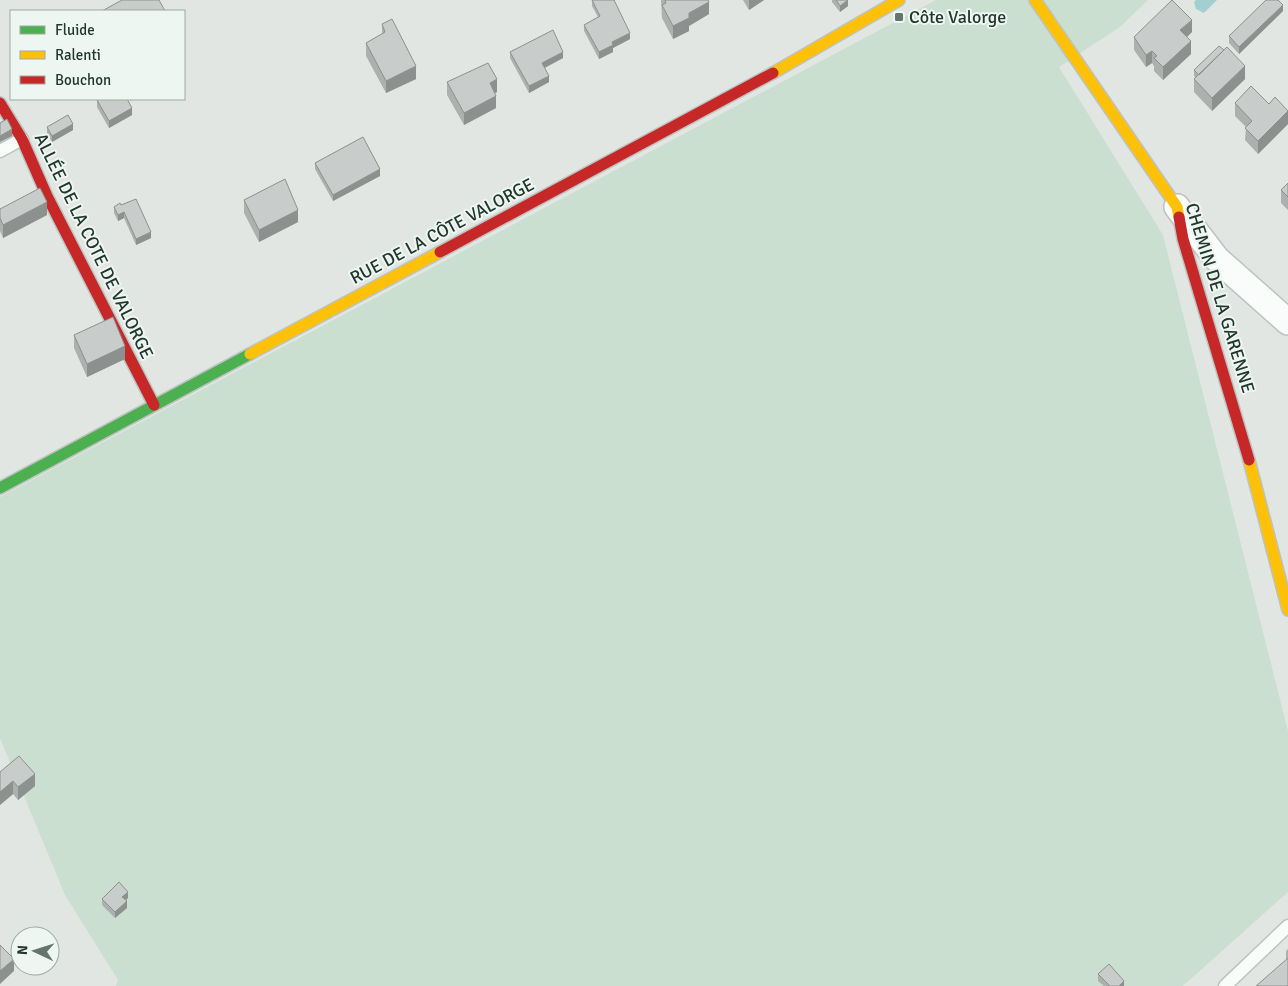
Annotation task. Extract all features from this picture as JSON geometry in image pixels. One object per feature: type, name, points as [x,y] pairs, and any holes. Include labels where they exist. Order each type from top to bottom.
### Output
[{"type":"street","name":"RUE DE LA CÔTE VALORGE","points":[[0,488],[785,67],[899,0]]},
{"type":"street","name":"CHEMIN DE LA GARENNE","points":[[1035,0],[1177,208],[1184,239],[1242,433],[1288,610]]},
{"type":"street","name":"ALLÉE DE LA COTE DE VALORGE","points":[[0,103],[22,139],[47,196],[154,405]]},
{"type":"street","points":[[1177,208],[1217,259],[1288,322]]},
{"type":"lane","points":[[0,150],[22,139]]},
{"type":"lane","points":[[1225,986],[1288,926]]},
{"type":"green space","points":[[936,0],[1148,0],[1120,27],[1059,67],[1163,235],[1288,731],[1288,892],[1183,986],[116,986],[118,980],[65,895],[0,738],[0,497]]},
{"type":"water","points":[[1196,0],[1217,0],[1204,13],[1196,9],[1194,2]]},
{"type":"building","points":[[122,0],[159,0],[164,10],[104,10]]},
{"type":"building","points":[[592,0],[614,0],[630,33],[612,42],[613,45],[599,52],[584,25],[600,16]]},
{"type":"building","points":[[665,0],[708,0],[709,2],[689,13],[689,18],[673,26],[662,5],[666,3]]},
{"type":"building","points":[[836,0],[848,0],[840,6]]},
{"type":"building","points":[[1172,0],[1192,20],[1180,30],[1191,41],[1163,67],[1154,58],[1157,56],[1152,51],[1146,55],[1134,37]]},
{"type":"building","points":[[1266,0],[1278,0],[1283,5],[1239,47],[1229,36]]},
{"type":"building","points":[[392,19],[416,66],[386,81],[366,43],[385,32],[382,24]]},
{"type":"building","points":[[553,30],[563,52],[542,63],[549,76],[529,86],[510,52]]},
{"type":"building","points":[[1219,46],[1224,50],[1199,75],[1194,70]]},
{"type":"building","points":[[1227,47],[1245,66],[1212,98],[1194,79]]},
{"type":"building","points":[[488,63],[497,79],[490,83],[496,96],[464,113],[447,82]]},
{"type":"building","points":[[1251,86],[1269,104],[1275,97],[1288,111],[1258,141],[1245,128],[1252,121],[1235,103]]},
{"type":"building","points":[[97,100],[128,100],[132,108],[109,121]]},
{"type":"building","points":[[68,115],[73,124],[52,136],[47,127]]},
{"type":"building","points":[[7,119],[12,129],[0,136],[0,123]]},
{"type":"building","points":[[363,137],[380,169],[333,195],[315,163]]},
{"type":"building","points":[[285,179],[298,210],[259,230],[244,200]]},
{"type":"building","points":[[1288,183],[1288,197],[1281,190]]},
{"type":"building","points":[[40,188],[47,202],[3,225],[0,218],[0,209]]},
{"type":"building","points":[[136,199],[151,232],[136,239],[124,212],[118,215],[114,207],[120,203],[121,205]]},
{"type":"building","points":[[113,317],[125,346],[87,364],[74,335]]},
{"type":"building","points":[[19,756],[35,774],[18,787],[13,781],[0,792],[0,772]]},
{"type":"building","points":[[119,882],[128,892],[122,897],[127,901],[115,912],[102,899]]},
{"type":"building","points":[[0,945],[10,955],[10,962],[0,971]]},
{"type":"building","points":[[1288,958],[1288,986],[1256,986]]},
{"type":"building","points":[[1109,964],[1124,981],[1119,986],[1110,986],[1098,974]]},
{"type":"traffic: fast","points":[[0,488],[250,354]]},
{"type":"traffic: slow","points":[[773,73],[899,0]]},
{"type":"traffic: slow","points":[[1035,0],[1177,207],[1179,217]]},
{"type":"traffic: slow","points":[[250,354],[440,252]]},
{"type":"traffic: slow","points":[[1249,460],[1288,610]]},
{"type":"traffic: jam","points":[[440,252],[773,73]]},
{"type":"traffic: jam","points":[[0,103],[22,139],[47,196],[154,405]]},
{"type":"traffic: jam","points":[[1179,217],[1183,239],[1249,460]]},
{"type":"place","name":"Côte Valorge","points":[[899,17]]}]
